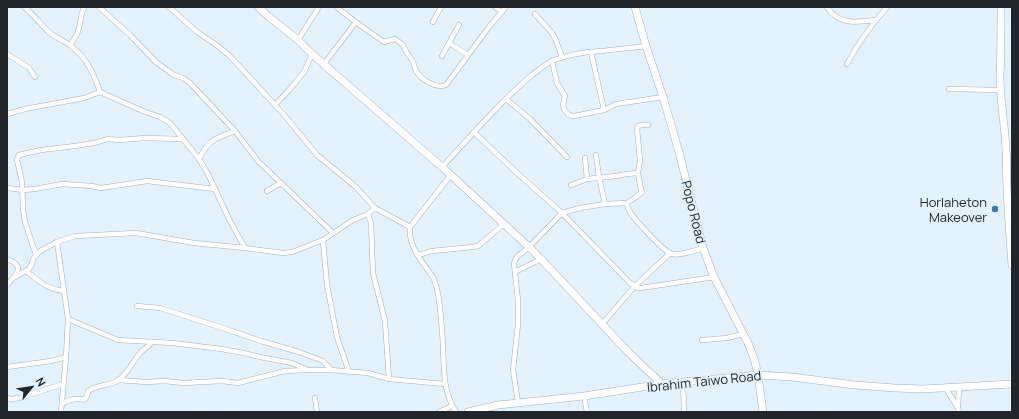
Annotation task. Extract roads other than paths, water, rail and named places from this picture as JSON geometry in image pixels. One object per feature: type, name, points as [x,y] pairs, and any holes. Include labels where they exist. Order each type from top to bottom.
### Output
[{"type":"main road","points":[[258,7],[298,40],[312,54],[442,167],[450,176],[529,247],[638,362],[662,384]]},
{"type":"main road","points":[[1001,7],[1000,77],[1006,148],[1012,265]]},
{"type":"main road","name":"Popo Road","points":[[637,8],[646,46],[663,96],[679,152],[703,248],[714,277],[754,358],[763,412]]},
{"type":"main road","name":"Ibrahim Taiwo Road","points":[[468,412],[518,402],[584,396],[662,384],[758,375],[792,377],[855,385],[923,389],[1012,384]]},
{"type":"street","points":[[24,7],[52,35],[70,45],[82,56],[90,66],[100,92],[160,117],[170,123],[199,159],[245,248]]},
{"type":"street","points":[[70,45],[77,34],[84,7]]},
{"type":"street","points":[[99,7],[130,35],[156,62],[174,75],[183,78],[190,83],[235,131],[258,161],[333,232]]},
{"type":"street","points":[[169,7],[196,31],[230,56],[285,116],[316,156],[356,187],[375,208],[410,227]]},
{"type":"street","points":[[298,40],[319,7]]},
{"type":"street","points":[[336,7],[384,42],[396,39],[403,45],[420,76],[438,86],[446,85],[489,27],[506,7]]},
{"type":"street","points":[[433,22],[441,7]]},
{"type":"street","points":[[495,7],[502,12]]},
{"type":"street","points":[[828,7],[832,14],[841,20],[854,22],[876,20]]},
{"type":"street","points":[[847,64],[860,42],[887,7]]},
{"type":"street","points":[[535,14],[552,33],[562,57]]},
{"type":"street","points":[[324,64],[356,22]]},
{"type":"street","points":[[442,56],[459,25]]},
{"type":"street","points":[[449,43],[468,55]]},
{"type":"street","points":[[442,167],[506,99],[525,81],[552,61],[581,53],[646,46]]},
{"type":"street","points":[[591,52],[604,110]]},
{"type":"street","points":[[7,54],[29,68],[35,77]]},
{"type":"street","points":[[275,105],[304,72],[312,54]]},
{"type":"street","points":[[552,61],[557,83],[565,96],[563,105],[568,115],[574,116],[604,110],[616,104],[663,96]]},
{"type":"street","points":[[949,89],[1001,90]]},
{"type":"street","points":[[7,114],[84,98],[100,92]]},
{"type":"street","points":[[506,99],[530,119],[567,157]]},
{"type":"street","points":[[518,402],[514,370],[518,324],[515,260],[562,213],[580,208],[605,204],[626,203],[642,192],[638,173],[640,154],[637,130],[640,126],[648,125]]},
{"type":"street","points":[[199,159],[202,152],[210,143],[217,138],[235,131]]},
{"type":"street","points":[[474,132],[562,213],[638,288],[714,277]]},
{"type":"street","points":[[36,255],[25,222],[23,190],[17,160],[19,155],[41,150],[88,144],[108,139],[183,139]]},
{"type":"street","points":[[596,155],[598,177],[605,204]]},
{"type":"street","points":[[585,158],[588,179]]},
{"type":"street","points":[[571,185],[598,177],[638,173]]},
{"type":"street","points":[[450,176],[410,227],[409,234],[418,255],[435,281],[443,334],[445,384],[452,406],[456,412]]},
{"type":"street","points":[[7,188],[23,190],[62,184],[101,188],[147,181],[215,189]]},
{"type":"street","points":[[267,191],[281,183]]},
{"type":"street","points":[[626,203],[636,220],[663,248],[670,253],[675,255],[703,248]]},
{"type":"street","points":[[14,277],[29,269],[36,255],[44,248],[75,236],[136,233],[194,243],[283,253],[292,252],[322,240],[353,220],[368,214],[375,208]]},
{"type":"street","points":[[368,214],[371,222],[373,273],[385,321],[389,380]]},
{"type":"street","points":[[418,255],[432,251],[478,246],[504,224]]},
{"type":"street","points":[[322,240],[327,285],[338,337],[349,372]]},
{"type":"street","points":[[57,242],[68,319],[61,412]]},
{"type":"street","points":[[602,324],[635,286],[670,253]]},
{"type":"street","points":[[7,259],[16,262],[18,265],[18,270],[7,285]]},
{"type":"street","points":[[515,272],[541,259]]},
{"type":"street","points":[[26,271],[44,285],[54,290],[64,291]]},
{"type":"street","points":[[137,306],[160,308],[299,352],[323,361],[331,370]]},
{"type":"street","points":[[68,319],[118,340],[221,349],[292,363],[308,370]]},
{"type":"street","points":[[702,340],[727,338],[743,334]]},
{"type":"street","points":[[62,404],[71,400],[85,399],[88,391],[95,387],[118,380],[128,370],[141,352],[152,342]]},
{"type":"street","points":[[7,367],[51,361],[66,357]]},
{"type":"street","points":[[118,380],[183,383],[222,381],[238,383],[285,371],[331,370],[368,374],[389,380],[445,384]]},
{"type":"street","points":[[683,382],[684,412]]},
{"type":"street","points":[[7,398],[20,398],[63,384]]},
{"type":"street","points":[[958,410],[959,386]]},
{"type":"street","points":[[945,387],[958,410]]},
{"type":"street","points":[[584,396],[587,412]]},
{"type":"street","points":[[315,398],[317,412]]},
{"type":"street","points":[[439,412],[452,406]]},
{"type":"place","name":"Horlaheton Makeover","points":[[995,209]]}]
